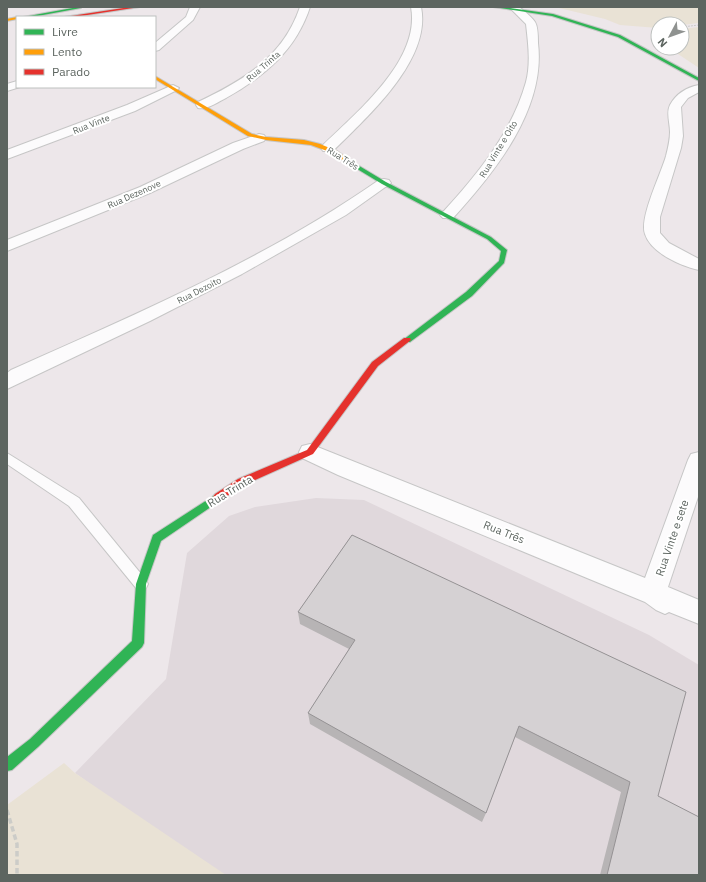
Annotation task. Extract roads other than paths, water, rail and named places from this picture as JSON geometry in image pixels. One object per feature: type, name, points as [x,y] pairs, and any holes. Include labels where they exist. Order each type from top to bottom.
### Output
[{"type":"street","points":[[31,16],[87,7]]},
{"type":"street","points":[[108,7],[131,8]]},
{"type":"street","points":[[156,47],[190,18],[195,7]]},
{"type":"street","name":"Rua Trinta","points":[[202,105],[226,94],[245,82],[278,55],[302,18],[305,7]]},
{"type":"street","points":[[328,148],[373,104],[398,71],[415,40],[418,17],[416,7]]},
{"type":"street","points":[[495,7],[553,15],[619,36],[699,80]]},
{"type":"street","points":[[73,16],[131,8]]},
{"type":"street","name":"Rua Vinte e Oito","points":[[448,215],[479,181],[514,128],[532,81],[534,51],[531,23],[516,9]]},
{"type":"street","name":"Rua Três","points":[[156,78],[259,138],[265,140],[311,143],[328,148],[384,183],[448,215],[489,238],[504,250],[502,262],[469,294],[374,364],[310,452],[346,469],[699,612]]},
{"type":"street","name":"Rua Vinte","points":[[7,155],[132,108],[173,88]]},
{"type":"street","points":[[699,88],[686,93],[677,104],[674,115],[676,130],[673,150],[663,191],[650,223],[654,239],[675,254],[699,265]]},
{"type":"street","name":"Rua Dezenove","points":[[7,246],[145,190],[238,146],[259,138]]},
{"type":"street","name":"Rua Dezoito","points":[[7,382],[18,375],[99,339],[212,284],[305,233],[368,195],[384,183]]},
{"type":"street","name":"Rua Trinta","points":[[7,765],[34,743],[138,643],[141,584],[157,538],[241,482],[310,452]]},
{"type":"street","name":"Rua Vinte e sete","points":[[653,593],[699,460]]},
{"type":"street","points":[[653,593],[699,627]]},
{"type":"lane","points":[[7,458],[74,502],[141,584]]}]
